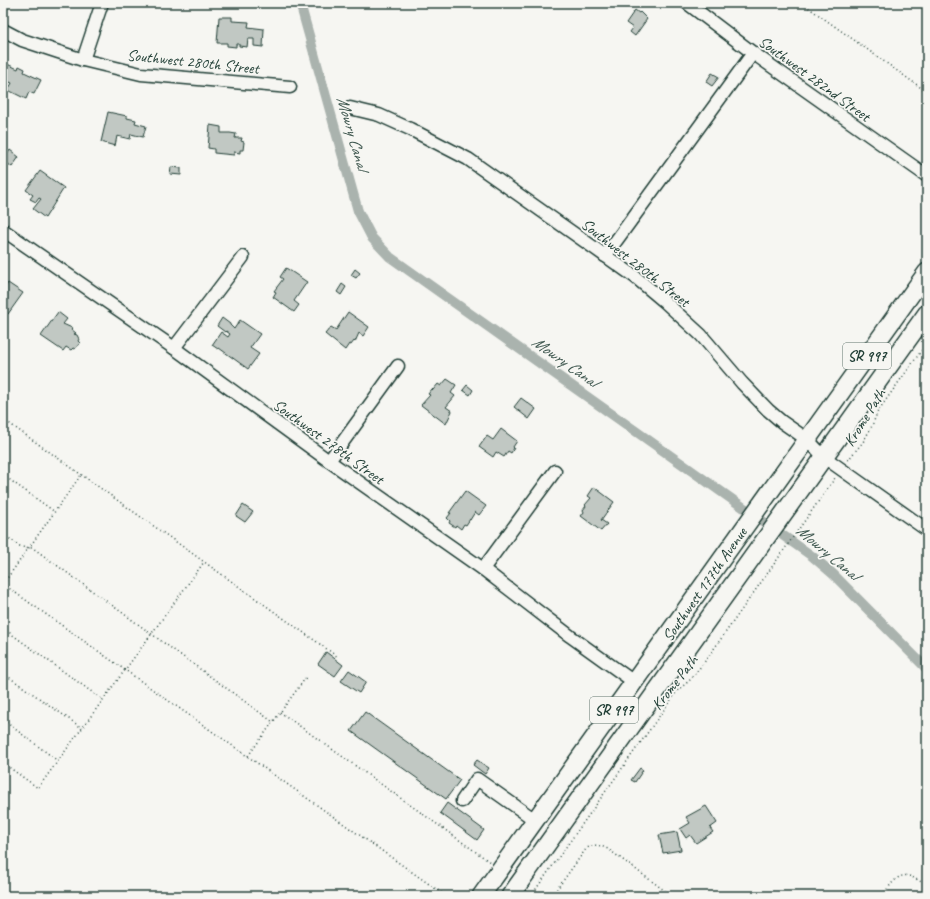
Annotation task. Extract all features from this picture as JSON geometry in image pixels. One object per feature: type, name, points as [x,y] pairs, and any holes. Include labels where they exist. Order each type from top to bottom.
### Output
[{"type":"highway","name":"Southwest 177th Avenue","points":[[481,896],[927,272]]},
{"type":"highway","name":"Southwest 177th Avenue","points":[[510,896],[927,313]]},
{"type":"highway","points":[[629,730],[634,698],[634,682]]},
{"type":"highway","points":[[500,869],[505,877],[506,888],[503,896]]},
{"type":"street","points":[[83,60],[102,3]]},
{"type":"street","name":"Southwest 282nd Street","points":[[687,3],[753,53],[927,176]]},
{"type":"street","name":"Southwest 280th Street","points":[[3,30],[22,40],[83,60],[141,74],[290,87]]},
{"type":"street","points":[[606,256],[753,53]]},
{"type":"street","name":"Southwest 280th Street","points":[[350,108],[379,115],[468,159],[634,276],[665,302],[701,336],[753,396],[782,422],[808,440],[824,457],[927,530]]},
{"type":"street","name":"Southwest 278th Street","points":[[3,230],[174,348],[329,461],[483,569],[570,636],[634,682]]},
{"type":"street","points":[[174,348],[243,257]]},
{"type":"street","points":[[329,461],[398,366]]},
{"type":"street","points":[[483,569],[554,471]]},
{"type":"street","points":[[462,801],[477,779],[535,820]]},
{"type":"path","points":[[802,3],[927,92]]},
{"type":"path","name":"Krome Path","points":[[846,462],[863,442],[883,404],[927,343]]},
{"type":"path","points":[[3,419],[338,657]]},
{"type":"path","points":[[81,474],[3,584],[446,896]]},
{"type":"path","points":[[3,475],[55,512]]},
{"type":"path","name":"Krome Path","points":[[531,896],[678,690],[690,681],[696,673],[833,480]]},
{"type":"path","points":[[3,534],[20,547],[33,548],[273,722]]},
{"type":"path","points":[[3,762],[38,788],[204,562]]},
{"type":"path","points":[[3,628],[103,700]]},
{"type":"path","points":[[3,672],[82,728]]},
{"type":"path","points":[[247,756],[307,676]]},
{"type":"path","points":[[280,712],[500,869]]},
{"type":"path","points":[[3,720],[58,761]]},
{"type":"path","points":[[552,896],[586,849],[591,845],[598,845],[608,849],[672,896]]},
{"type":"path","points":[[882,896],[892,882],[902,876],[908,875],[914,877],[927,886]]},
{"type":"building","points":[[635,10],[639,13],[640,12],[647,19],[635,36],[630,32],[633,28],[626,23]]},
{"type":"building","points":[[219,17],[232,17],[232,21],[249,22],[248,27],[264,29],[263,47],[254,46],[254,39],[248,39],[247,47],[239,46],[239,44],[236,44],[236,47],[227,46],[227,43],[217,43]]},
{"type":"building","points":[[7,64],[18,69],[19,66],[25,69],[24,72],[41,80],[34,94],[29,92],[26,99],[8,90],[12,83],[3,79],[3,72]]},
{"type":"building","points":[[712,73],[719,77],[712,86],[706,82]]},
{"type":"building","points":[[108,112],[127,116],[127,118],[136,120],[135,123],[146,126],[143,137],[131,134],[130,139],[117,136],[115,146],[101,142]]},
{"type":"building","points":[[210,125],[221,127],[221,133],[236,134],[235,138],[242,138],[241,141],[244,142],[243,150],[240,150],[240,153],[234,152],[234,155],[214,153],[214,149],[208,148]]},
{"type":"building","points":[[10,150],[19,157],[12,167],[3,160]]},
{"type":"building","points":[[171,167],[181,168],[181,175],[170,174]]},
{"type":"building","points":[[40,171],[64,188],[45,218],[33,209],[41,199],[39,198],[36,202],[30,199],[33,195],[26,190]]},
{"type":"building","points":[[286,268],[307,282],[294,301],[299,305],[294,312],[273,297],[276,292],[274,291],[283,279],[280,277]]},
{"type":"building","points":[[355,269],[360,273],[356,278],[351,275]]},
{"type":"building","points":[[8,283],[23,293],[8,314],[3,311],[3,290]]},
{"type":"building","points":[[342,284],[346,287],[341,295],[337,292]]},
{"type":"building","points":[[58,312],[67,319],[63,324],[72,328],[71,329],[76,333],[74,334],[77,335],[79,339],[78,341],[80,343],[75,349],[73,348],[71,350],[66,347],[63,351],[41,336]]},
{"type":"building","points":[[348,312],[369,327],[363,336],[359,333],[355,342],[354,341],[351,345],[349,344],[345,350],[325,334],[331,327],[336,330]]},
{"type":"building","points":[[222,318],[234,329],[240,320],[260,334],[250,348],[259,354],[248,369],[219,348],[218,349],[212,345],[221,332],[228,337],[230,334],[217,326]]},
{"type":"building","points":[[447,379],[456,385],[451,393],[455,396],[446,407],[452,411],[446,424],[421,405],[430,395],[428,394],[432,389],[433,390],[438,384],[441,386]]},
{"type":"building","points":[[467,385],[473,390],[470,395],[463,390]]},
{"type":"building","points":[[521,398],[536,409],[529,419],[514,407]]},
{"type":"building","points":[[501,429],[517,441],[511,453],[508,451],[504,457],[496,452],[493,457],[479,447],[487,436],[493,440]]},
{"type":"building","points":[[594,487],[614,502],[601,520],[607,524],[601,531],[581,516],[584,512],[583,510],[586,506],[585,505],[591,498],[588,496]]},
{"type":"building","points":[[465,491],[486,506],[479,515],[475,512],[466,525],[464,524],[461,529],[456,525],[455,527],[449,523],[450,521],[447,518]]},
{"type":"building","points":[[243,505],[253,512],[245,522],[236,516]]},
{"type":"building","points":[[326,652],[343,665],[335,676],[318,664]]},
{"type":"building","points":[[349,670],[366,682],[359,693],[341,681]]},
{"type":"building","points":[[365,712],[460,780],[446,799],[351,731]]},
{"type":"building","points":[[477,760],[489,768],[485,774],[473,765]]},
{"type":"building","points":[[640,768],[643,770],[635,782],[631,780]]},
{"type":"building","points":[[447,803],[484,830],[477,840],[440,813]]},
{"type":"building","points":[[706,806],[717,823],[710,828],[713,832],[696,843],[690,835],[686,838],[680,829],[690,823],[686,817]]},
{"type":"building","points":[[677,832],[681,850],[663,853],[659,835]]},
{"type":"waterway","name":"Mowry Canal","points":[[300,3],[358,211],[372,238],[390,257],[812,556],[833,574],[927,669]]}]
